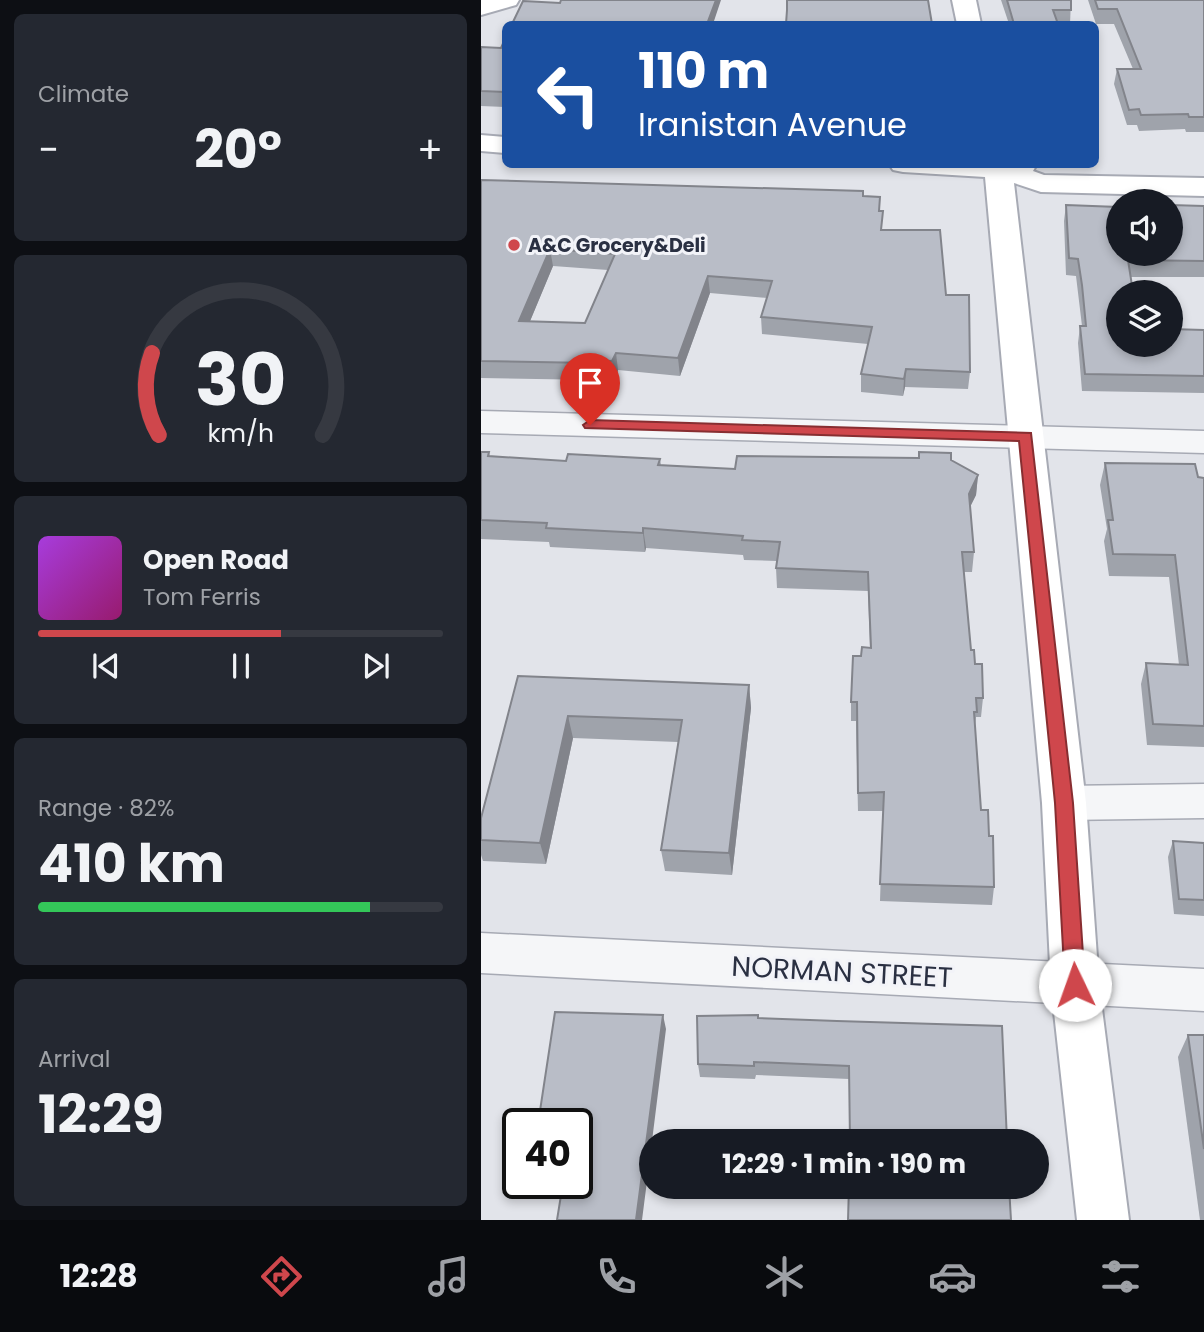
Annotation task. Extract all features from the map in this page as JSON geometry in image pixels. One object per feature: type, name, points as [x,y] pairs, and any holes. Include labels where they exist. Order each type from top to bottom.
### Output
[{"type":"street","points":[[481,8],[507,0]]},
{"type":"street","points":[[964,0],[968,21]]},
{"type":"street","points":[[1099,162],[1204,165]]},
{"type":"street","points":[[1007,168],[1026,436],[1064,803],[1075,985],[1103,1220]]},
{"type":"street","points":[[1011,168],[1041,183],[1204,187]]},
{"type":"street","points":[[481,422],[1204,442]]},
{"type":"street","points":[[1064,803],[1204,801]]},
{"type":"street","name":"NORMAN STREET","points":[[481,953],[1204,990]]},
{"type":"building","points":[[561,0],[716,0],[708,21],[513,21],[523,1],[560,3]]},
{"type":"building","points":[[787,0],[928,0],[932,21],[786,21]]},
{"type":"building","points":[[1007,0],[1071,0],[1071,10],[1053,10],[1057,21],[1013,21]]},
{"type":"building","points":[[1095,0],[1204,0],[1204,117],[1189,117],[1188,114],[1141,115],[1139,109],[1129,110],[1117,69],[1141,69],[1117,9],[1098,9]]},
{"type":"building","points":[[502,46],[502,92],[481,91],[481,47],[501,48]]},
{"type":"building","points":[[481,180],[863,191],[863,196],[880,197],[879,211],[883,211],[881,230],[940,230],[946,295],[969,295],[970,372],[906,369],[904,379],[861,374],[872,327],[761,317],[772,281],[708,276],[678,358],[616,353],[612,361],[593,360],[591,363],[481,361]],"holes":[[[550,249],[615,254],[585,323],[519,321]]]},
{"type":"building","points":[[1066,205],[1106,207],[1106,266],[1129,266],[1131,280],[1106,280],[1106,357],[1183,357],[1183,329],[1204,330],[1204,376],[1085,374],[1080,326],[1086,326],[1082,285],[1078,259],[1069,258]]},
{"type":"building","points":[[1183,205],[1204,206],[1204,261],[1183,261]]},
{"type":"building","points":[[481,452],[489,452],[488,456],[566,461],[568,454],[660,459],[658,465],[735,469],[737,456],[919,458],[919,452],[951,453],[951,460],[978,475],[969,494],[974,552],[962,552],[971,650],[974,650],[975,664],[982,664],[983,698],[976,698],[977,712],[974,712],[981,810],[988,810],[989,836],[993,836],[994,887],[880,884],[884,792],[858,793],[857,702],[851,702],[853,656],[861,656],[862,647],[871,648],[868,572],[776,568],[780,542],[742,540],[743,536],[643,528],[643,533],[546,528],[547,523],[481,520]]},
{"type":"building","points":[[1105,463],[1195,464],[1198,477],[1204,478],[1204,726],[1153,724],[1146,663],[1188,665],[1175,555],[1113,554],[1108,520],[1113,520]]},
{"type":"building","points":[[518,676],[749,685],[729,853],[661,850],[682,720],[568,716],[540,843],[481,840],[481,818]]},
{"type":"building","points":[[1173,841],[1204,843],[1204,900],[1179,899]]},
{"type":"building","points":[[555,1012],[663,1015],[648,1129],[639,1129],[639,1197],[636,1220],[557,1220],[560,1199],[593,1199],[593,1108],[540,1108]]},
{"type":"building","points":[[758,1015],[758,1018],[1002,1026],[1006,1129],[850,1129],[849,1066],[754,1062],[754,1066],[698,1064],[697,1016]]},
{"type":"building","points":[[1188,1035],[1204,1035],[1204,1149]]},
{"type":"building","points":[[849,1199],[1010,1199],[1011,1220],[848,1220]]},
{"type":"place","name":"A&C Grocery&Deli","points":[[514,245]]},
{"type":"route","points":[[590,425],[1026,436],[1064,803],[1075,985]]}]
